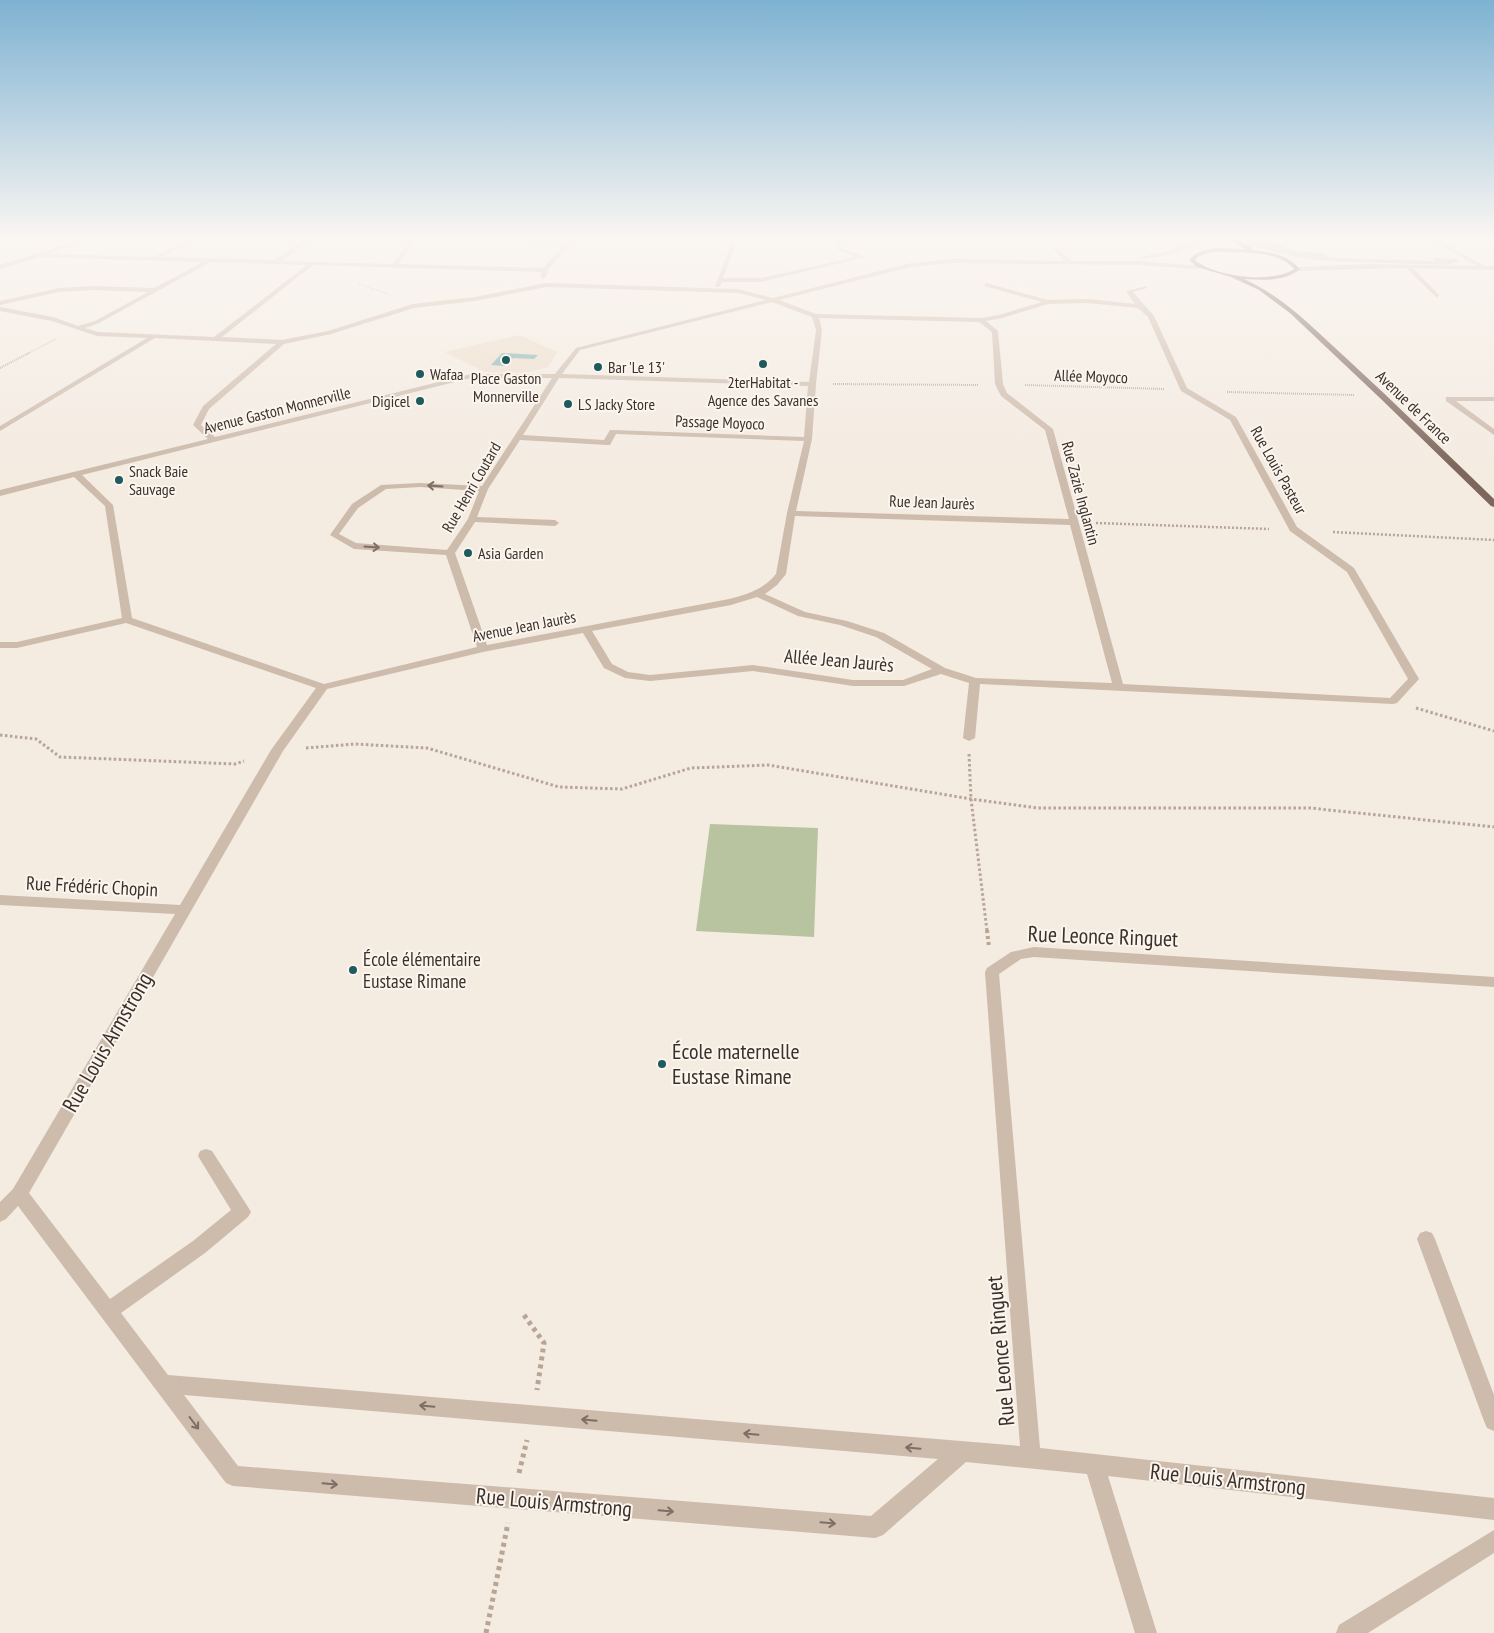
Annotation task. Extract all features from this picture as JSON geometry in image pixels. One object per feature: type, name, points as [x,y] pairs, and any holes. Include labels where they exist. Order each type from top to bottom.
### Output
[{"type":"main road","name":"Avenue de France","points":[[1294,314],[1384,397],[1494,504]]},
{"type":"street","points":[[30,314],[46,317],[97,334],[282,342],[329,333],[387,314]]},
{"type":"street","points":[[76,328],[97,322],[111,314]]},
{"type":"street","points":[[216,339],[247,314]]},
{"type":"street","points":[[557,376],[578,349],[712,314]]},
{"type":"street","points":[[810,314],[815,316],[981,320],[1009,314]]},
{"type":"street","points":[[1149,314],[1184,390]]},
{"type":"street","name":"Avenue Jean Jaurès","points":[[322,687],[483,648],[731,602],[758,594],[774,583],[781,574],[791,513],[808,439],[812,384],[819,330],[815,316]]},
{"type":"street","points":[[981,320],[995,330],[999,384]]},
{"type":"street","points":[[0,429],[155,336]]},
{"type":"street","points":[[213,439],[197,425],[206,408],[282,342]]},
{"type":"street","name":"Avenue Gaston Monnerville","points":[[0,494],[213,439],[471,376],[557,376],[812,384]]},
{"type":"street","name":"Rue Henri Coutard","points":[[483,648],[450,553],[472,519],[484,489],[557,376]]},
{"type":"street","name":"Rue Zazie Inglantin","points":[[999,384],[1004,394],[1049,429],[1118,687]]},
{"type":"street","name":"Rue Louis Pasteur","points":[[1184,390],[1234,419],[1294,529],[1351,570],[1414,679],[1394,701]]},
{"type":"street","points":[[1494,399],[1450,398],[1494,433]]},
{"type":"street","name":"Passage Moyoco","points":[[517,437],[607,443],[613,432],[808,439]]},
{"type":"street","points":[[76,474],[109,506],[127,620]]},
{"type":"street","points":[[450,553],[354,546],[334,535],[355,506],[384,487],[420,485],[484,489]]},
{"type":"street","name":"Rue Jean Jaurès","points":[[791,513],[1073,522]]},
{"type":"street","points":[[472,519],[555,522]]},
{"type":"street","name":"Allée Jean Jaurès","points":[[758,594],[802,614],[844,623],[880,635],[941,670]]},
{"type":"street","points":[[0,645],[17,645],[127,620],[322,687]]},
{"type":"street","name":"Allée Jean Jaurès","points":[[585,629],[608,666],[625,675],[650,678],[753,668],[853,683],[904,683],[941,670]]},
{"type":"street","points":[[941,670],[975,681],[1394,701]]},
{"type":"street","points":[[969,738],[975,681]]},
{"type":"street","name":"Rue Louis Armstrong","points":[[322,687],[277,750],[182,910],[19,1194],[233,1476],[875,1527],[962,1452]]},
{"type":"street","name":"Rue Frédéric Chopin","points":[[0,900],[182,910]]},
{"type":"street","name":"Rue Leonce Ringuet","points":[[1031,1457],[992,972],[1010,957],[1020,953],[1034,952],[1494,982]]},
{"type":"street","points":[[108,1311],[199,1247],[242,1212],[206,1156]]},
{"type":"street","points":[[0,1214],[19,1194]]},
{"type":"street","points":[[1426,1239],[1494,1422]]},
{"type":"street","name":"Rue Louis Armstrong","points":[[164,1384],[1031,1457],[1494,1509]]},
{"type":"street","points":[[1094,1464],[1146,1633]]},
{"type":"street","points":[[1347,1633],[1494,1541]]},
{"type":"path","points":[[0,368],[76,328]]},
{"type":"path","name":"Allée Moyoco","points":[[812,384],[999,384],[1184,390]]},
{"type":"path","points":[[1227,392],[1360,395]]},
{"type":"path","points":[[1394,701],[1494,731]]},
{"type":"path","points":[[0,734],[36,738],[60,757],[235,764],[277,750],[355,744],[427,748],[559,787],[622,789],[691,768],[768,765],[971,799],[1038,808],[1310,808],[1494,827]]},
{"type":"path","points":[[969,738],[971,799],[992,972]]},
{"type":"green space","points":[[710,824],[818,828],[814,937],[696,931]]},
{"type":"shaded area","name":"Place Gaston Monnerville","points":[[519,335],[557,352],[548,367],[525,373],[485,372],[445,352]]},
{"type":"water","name":"Place Gaston Monnerville","points":[[502,353],[538,355],[534,359],[513,358],[505,366],[491,365]]},
{"type":"place","name":"Place Gaston Monnerville","points":[[506,360]]},
{"type":"place","name":"2terHabitat - Agence des Savanes","points":[[763,364]]},
{"type":"place","name":"Bar 'Le 13'","points":[[598,367]]},
{"type":"place","name":"Wafaa","points":[[420,374]]},
{"type":"place","name":"Digicel","points":[[420,401]]},
{"type":"place","name":"LS Jacky Store","points":[[568,404]]},
{"type":"place","name":"Snack Baie Sauvage","points":[[119,480]]},
{"type":"place","name":"Asia Garden","points":[[468,553]]},
{"type":"place","name":"École élémentaire Eustase Rimane","points":[[353,970]]},
{"type":"place","name":"École maternelle Eustase Rimane","points":[[662,1064]]}]
